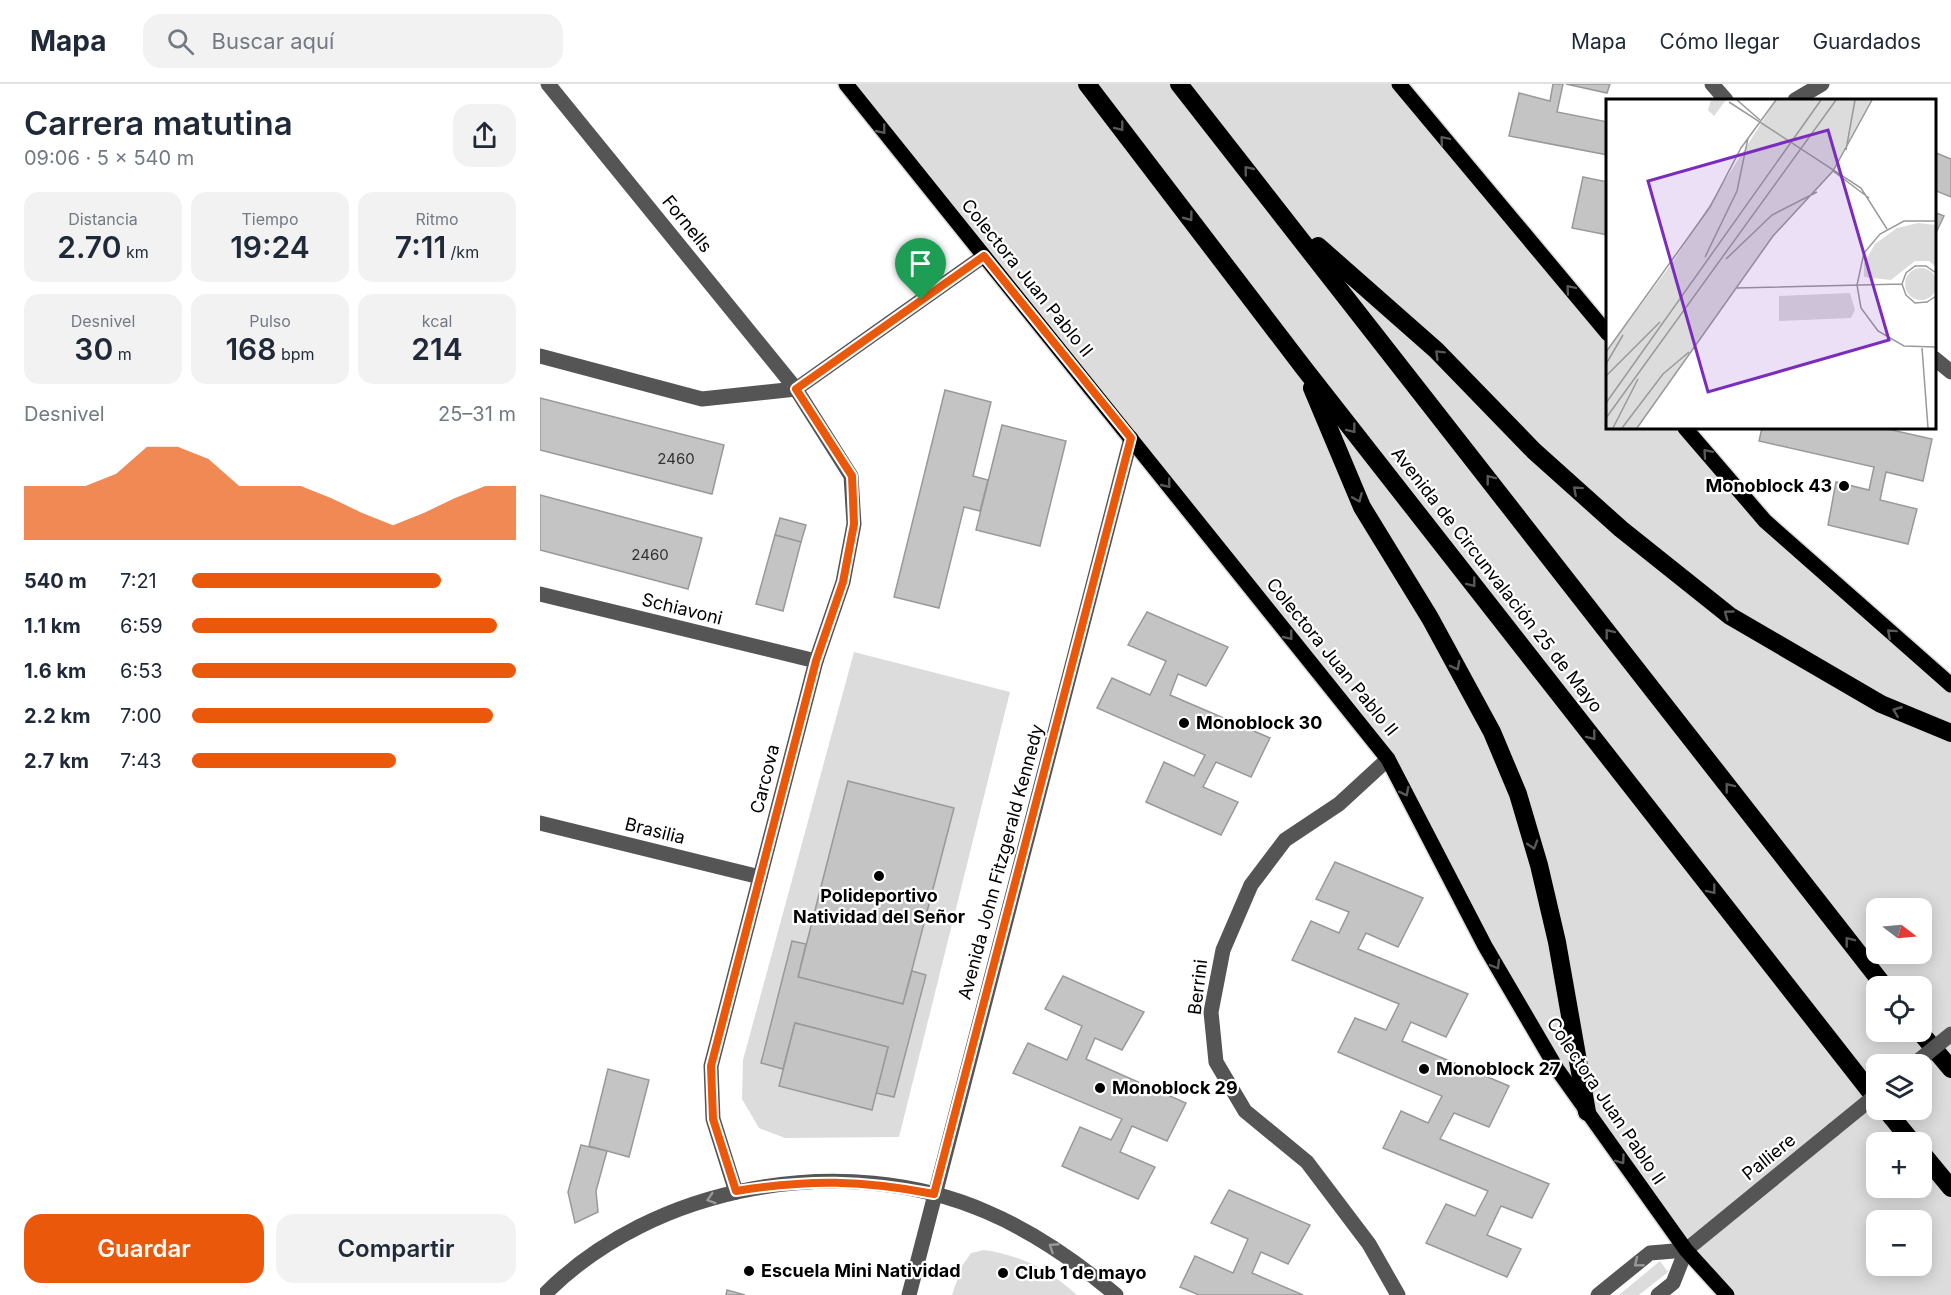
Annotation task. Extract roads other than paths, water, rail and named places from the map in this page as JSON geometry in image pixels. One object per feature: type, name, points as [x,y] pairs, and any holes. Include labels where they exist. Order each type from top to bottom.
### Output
[{"type":"highway","name":"Avenida de Circunvalación 25 de Mayo","points":[[1087,84],[1303,367],[1866,1084]]},
{"type":"highway","points":[[1179,84],[1876,976]]},
{"type":"highway","points":[[1284,216],[1436,350],[1534,451],[1621,529],[1730,616],[1881,704],[1951,733]]},
{"type":"highway","points":[[1303,367],[1362,507],[1430,618],[1492,732],[1518,794],[1539,865],[1557,942],[1587,1113]]},
{"type":"highway","points":[[1928,1042],[1951,1069]]},
{"type":"highway","points":[[1894,1120],[1904,1132]]},
{"type":"highway","points":[[1932,1165],[1951,1188]]},
{"type":"main road","name":"Colectora Juan Pablo II","points":[[846,84],[1388,759],[1485,946],[1557,1069],[1686,1250],[1727,1295]]},
{"type":"main road","points":[[1399,84],[1606,332]]},
{"type":"main road","points":[[1686,429],[1765,521],[1951,685]]},
{"type":"street","name":"Fornells","points":[[548,84],[796,389]]},
{"type":"street","points":[[1712,84],[1725,99]]},
{"type":"street","points":[[1797,99],[1822,84]]},
{"type":"street","points":[[540,356],[702,399],[796,389],[984,256]]},
{"type":"street","name":"Carcova","points":[[736,1191],[713,1119],[711,1066],[816,661],[843,582],[854,524],[852,476],[796,389]]},
{"type":"street","name":"Avenida John Fitzgerald Kennedy","points":[[909,1295],[1131,438]]},
{"type":"street","name":"Schiavoni","points":[[540,594],[816,661]]},
{"type":"street","name":"Berrini","points":[[1388,759],[1340,804],[1285,840],[1251,885],[1223,950],[1211,1012],[1216,1062],[1245,1111],[1307,1162],[1369,1244],[1398,1295]]},
{"type":"street","name":"Brasilia","points":[[540,823],[760,877]]},
{"type":"street","points":[[1926,1054],[1951,1034]]},
{"type":"street","name":"Palliere","points":[[1658,1295],[1673,1283],[1686,1250],[1866,1105]]},
{"type":"street","points":[[544,1295],[556,1283],[611,1243],[671,1212],[736,1191],[785,1183],[836,1181],[886,1185],[934,1194],[986,1211],[1034,1234],[1080,1264],[1116,1295]]},
{"type":"street","points":[[1598,1295],[1650,1253],[1686,1250]]},
{"type":"place","name":"Monoblock 43","points":[[1844,486]]},
{"type":"place","name":"Monoblock 30","points":[[1184,723]]},
{"type":"place","name":"Polideportivo Natividad del Señor","points":[[879,876]]},
{"type":"place","name":"Monoblock 27","points":[[1424,1069]]},
{"type":"place","name":"Monoblock 29","points":[[1100,1088]]},
{"type":"place","name":"Escuela Mini Natividad","points":[[749,1271]]},
{"type":"place","name":"Club 1 de mayo","points":[[1003,1273]]}]
